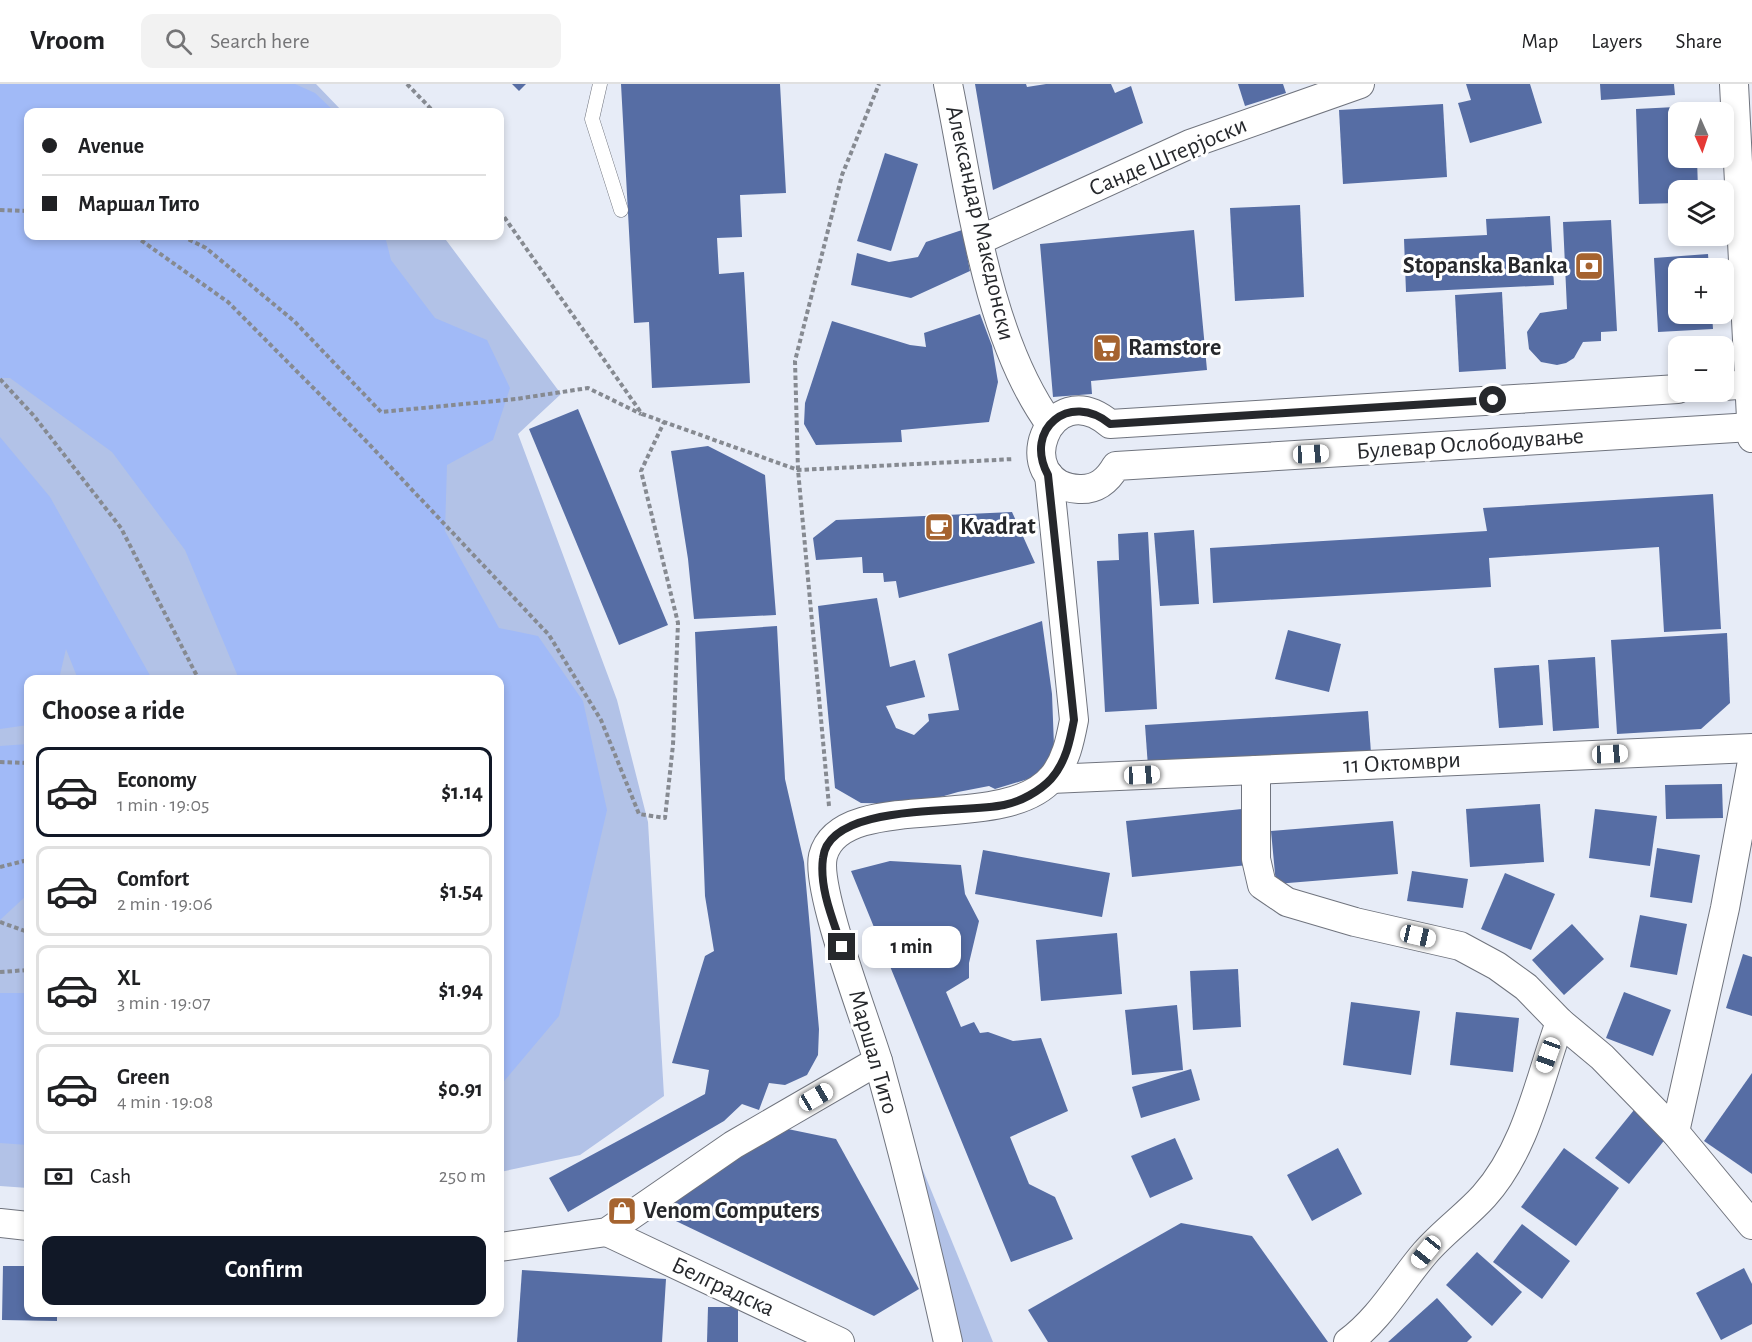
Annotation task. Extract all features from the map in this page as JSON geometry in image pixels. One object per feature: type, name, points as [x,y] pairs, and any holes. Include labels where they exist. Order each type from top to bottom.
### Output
[{"type":"street","name":"Александар Македонски","points":[[948,84],[980,240],[1005,340],[1030,397],[1050,424]]},
{"type":"street","name":"Санде Штерјоски","points":[[980,240],[1190,144],[1360,84]]},
{"type":"street","points":[[1734,84],[1742,385],[1752,427],[1752,438]]},
{"type":"street","name":"Булевар Ослободување","points":[[1050,424],[1060,416],[1073,411],[1100,416],[1110,424],[1668,390]]},
{"type":"street","points":[[832,836],[853,824],[876,818],[1005,805],[1030,796],[1051,779],[1069,749],[1074,720],[1048,475],[1042,463],[1040,450],[1043,436],[1050,424]]},
{"type":"street","name":"Булевар Ослободување","points":[[1048,475],[1058,484],[1071,489],[1085,490],[1098,486],[1109,478],[1116,466],[1752,427]]},
{"type":"street","name":"11 Октомври","points":[[1051,779],[1752,748]]},
{"type":"street","points":[[1675,1132],[1725,908],[1752,761]]},
{"type":"street","points":[[1256,770],[1256,859],[1262,885],[1272,895],[1287,902],[1355,922],[1460,946],[1497,966],[1526,987],[1560,1022],[1602,1057],[1675,1132],[1752,1225]]},
{"type":"street","name":"Маршал Тито","points":[[832,836],[823,857],[828,902],[878,1061],[911,1182],[948,1342]]},
{"type":"street","points":[[1348,1342],[1378,1314],[1426,1252],[1485,1195],[1507,1162],[1530,1118],[1542,1072],[1560,1022]]},
{"type":"street","points":[[504,1246],[607,1232],[733,1145],[878,1061]]},
{"type":"street","points":[[0,1223],[24,1226]]},
{"type":"street","name":"Белградска","points":[[607,1232],[840,1342]]},
{"type":"lane","points":[[600,84],[592,119],[621,210]]},
{"type":"path","points":[[407,84],[430,108]]},
{"type":"path","points":[[832,836],[798,470],[795,361],[842,175],[879,84]]},
{"type":"path","points":[[0,210],[24,211]]},
{"type":"path","points":[[504,217],[642,414]]},
{"type":"path","points":[[141,240],[228,302],[368,443],[549,635],[601,720],[639,813],[665,818],[673,745],[678,623],[641,471],[664,422]]},
{"type":"path","points":[[190,240],[206,248],[294,321],[381,412],[516,399],[588,388],[642,414],[798,470],[1015,458]]},
{"type":"path","points":[[0,379],[34,416],[121,528],[196,675]]},
{"type":"path","points":[[0,762],[24,763]]},
{"type":"path","points":[[0,867],[24,861]]},
{"type":"path","points":[[0,922],[24,931]]},
{"type":"path","points":[[0,972],[24,970]]},
{"type":"shaded area","points":[[0,84],[316,84],[339,108],[24,108],[24,240],[446,240],[561,394],[518,434],[617,700],[648,822],[664,1096],[580,1155],[504,1171],[504,675],[24,675],[24,1188],[0,1186]]},
{"type":"shaded area","points":[[0,84],[295,84],[315,93],[331,108],[24,108],[24,240],[386,240],[391,260],[435,318],[487,340],[510,388],[493,440],[447,465],[445,531],[499,628],[538,636],[583,701],[607,810],[559,1016],[504,1081],[504,675],[237,675],[185,550],[112,452],[10,378],[0,378]]},
{"type":"shaded area","points":[[0,437],[50,497],[150,675],[76,675],[66,649],[60,675],[24,675],[24,726],[0,729]]},
{"type":"shaded area","points":[[24,744],[24,898],[0,920],[0,746]]},
{"type":"shaded area","points":[[0,993],[24,993],[24,1145],[0,1143]]},
{"type":"shaded area","points":[[920,1163],[993,1342],[958,1342]]},
{"type":"building","points":[[512,84],[526,84],[519,91]]},
{"type":"building","points":[[621,84],[780,84],[786,193],[740,195],[742,237],[717,238],[719,274],[744,272],[750,383],[652,388],[649,322],[634,323]]},
{"type":"building","points":[[975,84],[1026,84],[1027,87],[1046,84],[1111,84],[1115,93],[1131,86],[1143,123],[993,190]]},
{"type":"building","points":[[1238,84],[1283,84],[1286,93],[1245,106]]},
{"type":"building","points":[[1466,84],[1530,84],[1542,123],[1470,143],[1458,103],[1471,100]]},
{"type":"building","points":[[1600,84],[1674,84],[1675,95],[1601,100]]},
{"type":"building","points":[[1443,104],[1447,177],[1343,184],[1339,110]]},
{"type":"building","points":[[1668,107],[1668,168],[1697,168],[1698,180],[1668,180],[1668,203],[1639,204],[1636,109]]},
{"type":"building","points":[[885,153],[918,164],[891,251],[857,241]]},
{"type":"building","points":[[1300,205],[1304,297],[1235,301],[1230,208]]},
{"type":"building","points":[[1550,216],[1554,285],[1406,292],[1404,239],[1487,235],[1486,219]]},
{"type":"building","name":"Stopanska Banka","points":[[1611,220],[1617,331],[1601,332],[1601,341],[1583,342],[1574,358],[1566,363],[1557,365],[1541,362],[1529,349],[1527,332],[1540,313],[1567,309],[1563,222]]},
{"type":"building","points":[[962,230],[970,271],[911,298],[851,285],[857,253],[889,262],[918,257],[926,242]]},
{"type":"building","points":[[1194,230],[1207,370],[1091,381],[1092,394],[1053,397],[1040,244]]},
{"type":"building","points":[[1708,254],[1708,258],[1668,258],[1668,324],[1713,324],[1713,329],[1658,332],[1654,258]]},
{"type":"building","points":[[1502,292],[1506,369],[1459,372],[1455,295]]},
{"type":"building","points":[[980,314],[992,346],[998,382],[989,422],[901,430],[902,442],[816,445],[804,424],[805,403],[832,321],[910,345],[926,347],[924,333]]},
{"type":"building","points":[[578,409],[668,625],[619,645],[529,429]]},
{"type":"building","points":[[708,446],[765,475],[776,615],[694,619],[688,559],[671,451]]},
{"type":"building","points":[[1713,494],[1721,629],[1664,632],[1659,547],[1489,558],[1491,587],[1213,603],[1210,548],[1487,531],[1483,508]]},
{"type":"building","points":[[1012,512],[1035,563],[899,598],[896,581],[884,582],[883,573],[863,573],[862,557],[816,560],[813,538],[836,520]]},
{"type":"building","points":[[1194,530],[1199,604],[1160,606],[1154,533]]},
{"type":"building","points":[[1148,532],[1157,709],[1105,712],[1097,561],[1119,560],[1118,534]]},
{"type":"building","points":[[877,598],[890,667],[915,660],[925,697],[886,706],[896,728],[914,735],[929,721],[928,714],[959,710],[948,654],[1042,621],[1052,694],[1054,746],[1049,764],[1038,776],[995,789],[989,786],[916,804],[861,803],[835,788],[818,606]]},
{"type":"building","points":[[777,626],[785,779],[804,862],[819,1029],[818,1055],[807,1075],[785,1085],[769,1083],[759,1110],[742,1104],[724,1121],[568,1212],[549,1178],[705,1094],[709,1070],[672,1063],[705,956],[714,951],[705,896],[695,632]]},
{"type":"building","points":[[1288,630],[1341,644],[1329,692],[1275,679]]},
{"type":"building","points":[[1727,633],[1730,703],[1701,729],[1617,734],[1611,640]]},
{"type":"building","points":[[1595,657],[1599,728],[1553,731],[1548,660]]},
{"type":"building","points":[[1539,665],[1543,725],[1499,728],[1494,668]]},
{"type":"building","points":[[1368,711],[1371,753],[1148,767],[1145,725]]},
{"type":"building","points":[[1722,784],[1723,818],[1666,819],[1665,785]]},
{"type":"building","points":[[1540,804],[1544,862],[1470,867],[1466,809]]},
{"type":"building","points":[[1242,809],[1248,865],[1132,877],[1126,821]]},
{"type":"building","points":[[1595,809],[1657,816],[1650,866],[1589,858]]},
{"type":"building","points":[[1393,821],[1398,874],[1276,884],[1271,831]]},
{"type":"building","points":[[1657,848],[1700,855],[1692,903],[1650,897]]},
{"type":"building","points":[[983,850],[1110,873],[1102,917],[975,894]]},
{"type":"building","points":[[890,861],[961,865],[965,894],[979,921],[969,963],[969,978],[946,992],[961,1027],[974,1022],[980,1033],[988,1032],[1013,1041],[1041,1038],[1068,1111],[1010,1137],[1029,1184],[1055,1197],[1073,1239],[1011,1262],[851,871]]},
{"type":"building","points":[[1412,871],[1468,879],[1463,908],[1407,901]]},
{"type":"building","points":[[1505,873],[1555,894],[1531,950],[1481,929]]},
{"type":"building","points":[[1640,915],[1687,924],[1677,975],[1630,967]]},
{"type":"building","points":[[1572,924],[1604,959],[1564,995],[1532,960]]},
{"type":"building","points":[[1117,933],[1122,994],[1041,1001],[1036,940]]},
{"type":"building","points":[[1743,954],[1752,957],[1752,1016],[1726,1008]]},
{"type":"building","points":[[1238,969],[1241,1027],[1193,1030],[1190,971]]},
{"type":"building","points":[[1624,992],[1671,1010],[1653,1056],[1606,1038]]},
{"type":"building","points":[[1351,1002],[1420,1011],[1411,1075],[1343,1065]]},
{"type":"building","points":[[1177,1005],[1183,1070],[1132,1075],[1125,1010]]},
{"type":"building","points":[[1456,1012],[1519,1018],[1513,1072],[1450,1065]]},
{"type":"building","points":[[1191,1069],[1200,1100],[1141,1118],[1132,1087]]},
{"type":"building","points":[[1752,1073],[1752,1174],[1704,1141]]},
{"type":"building","points":[[1634,1110],[1667,1137],[1629,1184],[1595,1158]]},
{"type":"building","points":[[778,1127],[836,1139],[919,1289],[874,1316],[655,1211]]},
{"type":"building","points":[[1175,1138],[1193,1179],[1150,1198],[1131,1156]]},
{"type":"building","points":[[1338,1148],[1362,1194],[1312,1221],[1287,1175]]},
{"type":"building","points":[[1564,1148],[1619,1188],[1576,1246],[1521,1207]]},
{"type":"building","points":[[1181,1223],[1252,1236],[1328,1342],[1048,1342],[1028,1310]]},
{"type":"building","points":[[1522,1224],[1570,1261],[1542,1299],[1493,1262]]},
{"type":"building","points":[[1477,1252],[1522,1292],[1492,1326],[1446,1285]]},
{"type":"building","points":[[3,1266],[24,1266],[24,1317],[57,1317],[57,1321],[2,1320]]},
{"type":"building","points":[[1744,1268],[1752,1284],[1752,1324],[1721,1340],[1696,1293]]},
{"type":"building","points":[[522,1270],[666,1279],[662,1342],[517,1342]]},
{"type":"building","points":[[1437,1298],[1472,1337],[1467,1342],[1388,1342]]},
{"type":"building","points":[[708,1307],[738,1307],[738,1342],[707,1342]]},
{"type":"place","name":"Stopanska Banka","points":[[1589,266]]},
{"type":"place","name":"Ramstore","points":[[1107,348]]},
{"type":"place","name":"Kvadrat","points":[[939,527]]},
{"type":"place","name":"Venom Computers","points":[[622,1211]]},
{"type":"route","points":[[842,947],[828,902],[823,872],[823,857],[832,836],[853,824],[876,818],[1005,805],[1030,796],[1051,779],[1069,749],[1074,720],[1048,475],[1042,463],[1040,450],[1043,436],[1050,424],[1060,416],[1073,411],[1087,411],[1100,416],[1110,424],[1493,400]]}]
